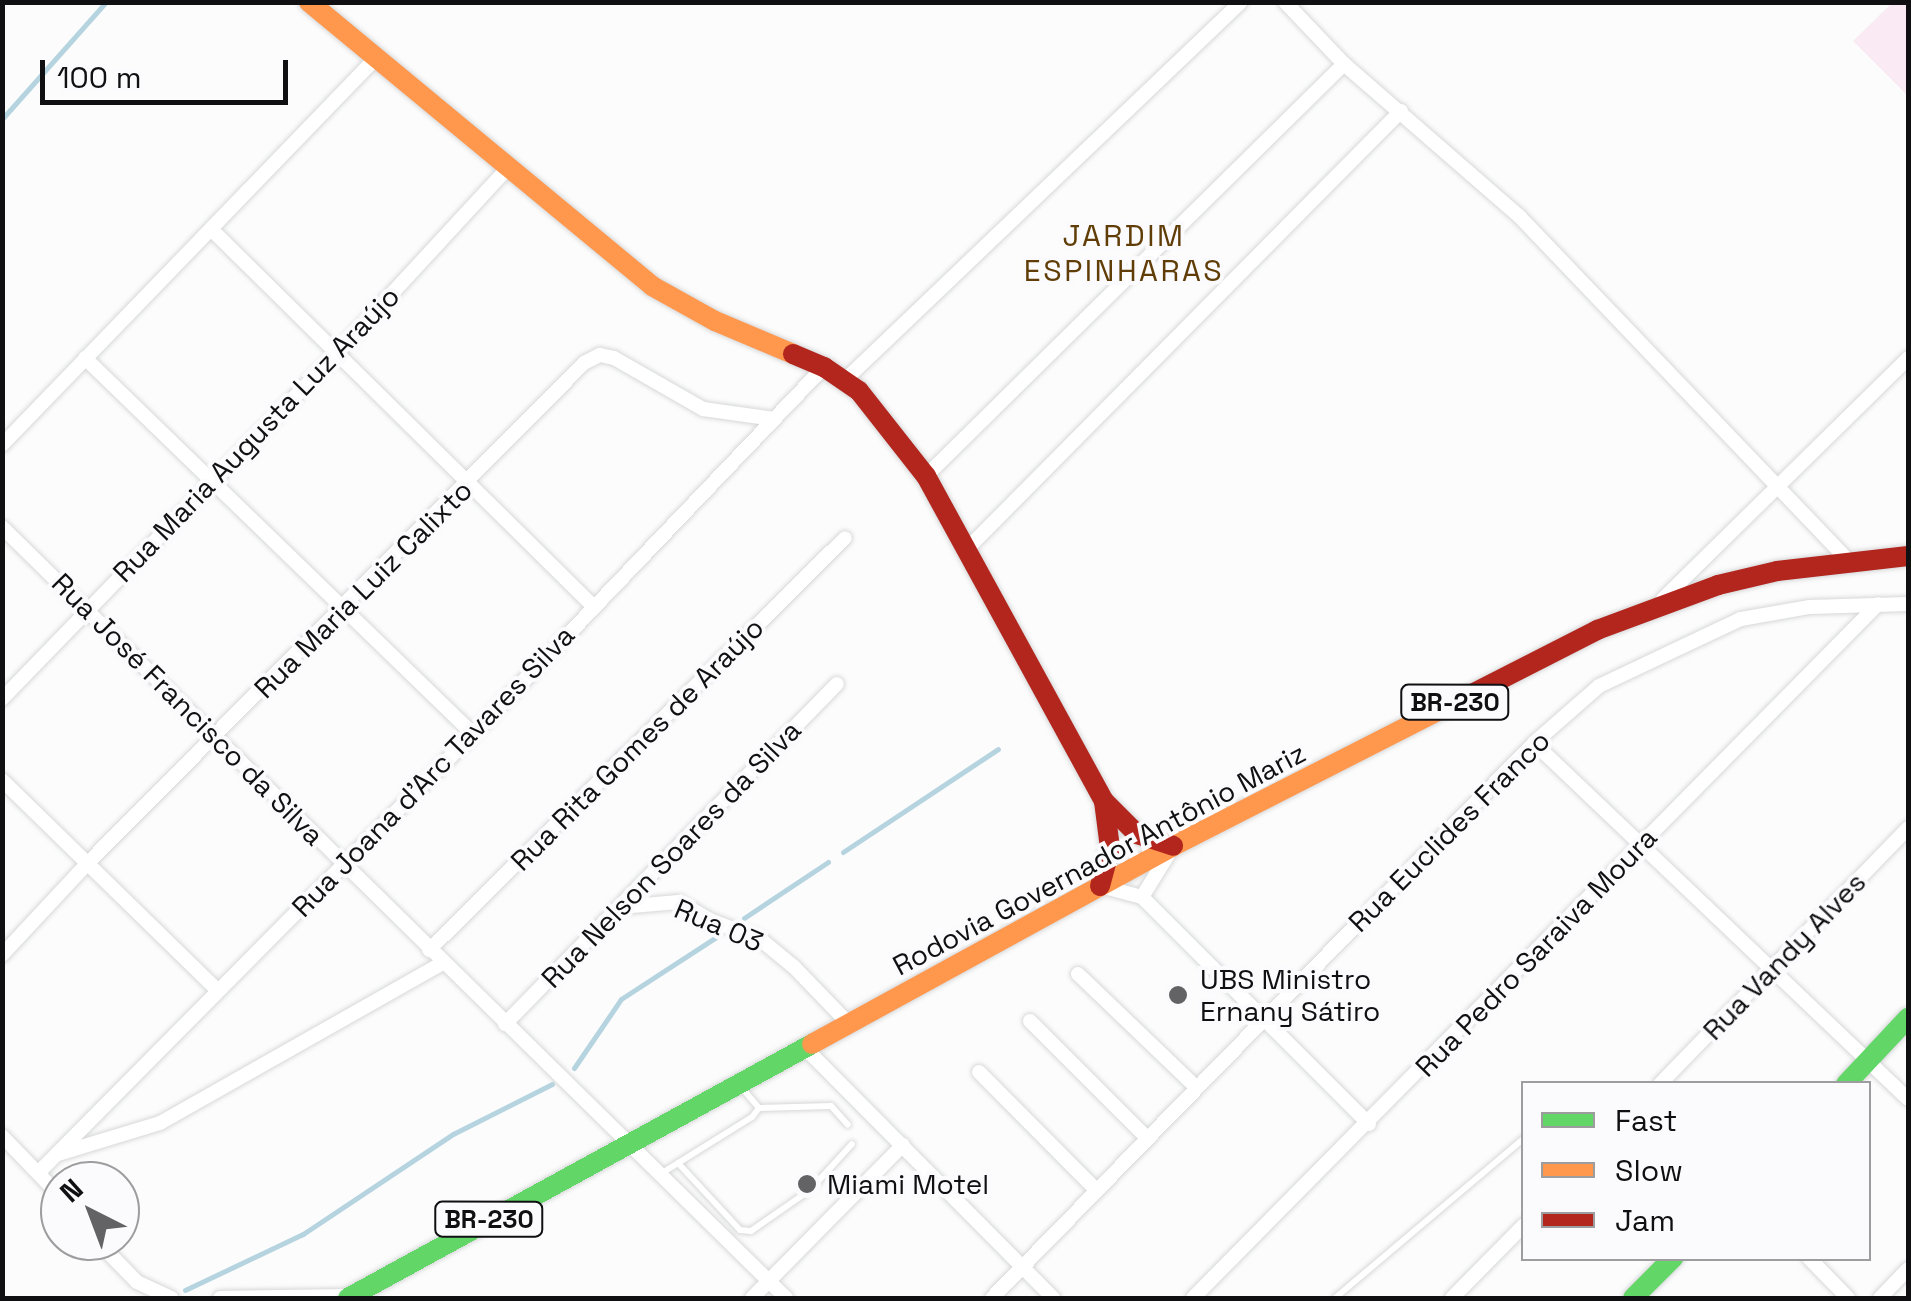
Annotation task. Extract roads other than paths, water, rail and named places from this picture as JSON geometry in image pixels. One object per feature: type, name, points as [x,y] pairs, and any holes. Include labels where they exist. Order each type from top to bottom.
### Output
[{"type":"main road","points":[[308,2],[652,286],[714,320],[824,367],[875,407],[926,476],[1125,845]]},
{"type":"main road","name":"Rodovia Governador Antônio Mariz","points":[[351,1297],[1173,846],[1515,670],[1655,606],[1777,570],[1908,556]]},
{"type":"main road","points":[[1125,845],[1173,846]]},
{"type":"main road","points":[[1100,886],[1125,845]]},
{"type":"main road","points":[[1849,1081],[1908,1018]]},
{"type":"main road","points":[[1633,1298],[1670,1261]]},
{"type":"street","points":[[845,380],[1242,2]]},
{"type":"street","points":[[1286,2],[1344,64],[1519,216],[1849,560]]},
{"type":"street","points":[[2,444],[376,57]]},
{"type":"street","points":[[926,476],[1344,64]]},
{"type":"street","points":[[966,550],[1401,112]]},
{"type":"street","name":"Rua Maria Augusta Luz Araújo","points":[[2,699],[338,352],[508,168]]},
{"type":"street","points":[[211,229],[338,352],[467,486],[593,606]]},
{"type":"street","name":"Rua Maria Luiz Calixto","points":[[2,956],[338,608],[467,486],[571,375],[600,354],[628,364],[703,409],[774,420]]},
{"type":"street","points":[[84,358],[338,608],[474,734]]},
{"type":"street","points":[[1655,606],[1908,358]]},
{"type":"street","name":"Rua Joana d'Arc Tavares Silva","points":[[39,1172],[474,734],[824,367]]},
{"type":"street","name":"Rua José Francisco da Silva","points":[[2,527],[786,1298]]},
{"type":"street","name":"Rua Rita Gomes de Araújo","points":[[429,950],[845,538]]},
{"type":"street","name":"Rua Pedro Saraiva Moura","points":[[1193,1298],[1369,1124],[1878,604]]},
{"type":"street","name":"Rua Euclides Franco","points":[[992,1298],[1534,744],[1599,686],[1741,619],[1810,607],[1908,604]]},
{"type":"street","name":"Rua Nelson Soares da Silva","points":[[505,1024],[836,684]]},
{"type":"street","points":[[1534,744],[1908,1100]]},
{"type":"street","points":[[2,780],[217,990]]},
{"type":"street","name":"Rua Vandy Alves","points":[[1663,1081],[1908,828]]},
{"type":"street","points":[[1142,896],[1173,846]]},
{"type":"street","points":[[1100,886],[1142,896],[1369,1124]]},
{"type":"street","name":"Rua 03","points":[[618,907],[679,902],[712,921],[760,939],[794,966],[850,1025]]},
{"type":"street","points":[[58,1154],[160,1123],[443,963]]},
{"type":"street","points":[[1078,974],[1196,1086]]},
{"type":"street","points":[[1030,1022],[1147,1138]]},
{"type":"street","points":[[806,1049],[1053,1298]]},
{"type":"street","points":[[979,1072],[1096,1190]]},
{"type":"street","points":[[2,1136],[39,1172]]},
{"type":"street","points":[[752,1298],[903,1145]]},
{"type":"street","points":[[1452,1298],[1521,1227]]},
{"type":"street","points":[[116,1261],[136,1282],[171,1298]]},
{"type":"street","points":[[1812,1261],[1848,1298]]},
{"type":"street","points":[[1880,1298],[1908,1269]]},
{"type":"street","points":[[220,1298],[351,1297]]},
{"type":"lane","points":[[740,1084],[759,1108]]},
{"type":"lane","points":[[661,1174],[759,1108],[831,1106],[848,1125]]},
{"type":"lane","points":[[1336,1298],[1521,1141]]},
{"type":"lane","points":[[678,1163],[740,1230],[759,1228],[810,1190],[852,1144]]},
{"type":"waterway","points":[[2,119],[106,2]]},
{"type":"waterway","points":[[843,852],[998,749]]},
{"type":"waterway","points":[[744,918],[828,862]]},
{"type":"waterway","points":[[574,1068],[621,999],[716,937]]},
{"type":"waterway","points":[[185,1290],[303,1234],[453,1134],[552,1084]]},
{"type":"place","name":"UBS Ministro Ernany Sátiro","points":[[1178,995]]},
{"type":"place","name":"Miami Motel","points":[[807,1184]]},
{"type":"district","name":"JARDIM ESPINHARAS","points":[[1124,253]]}]
